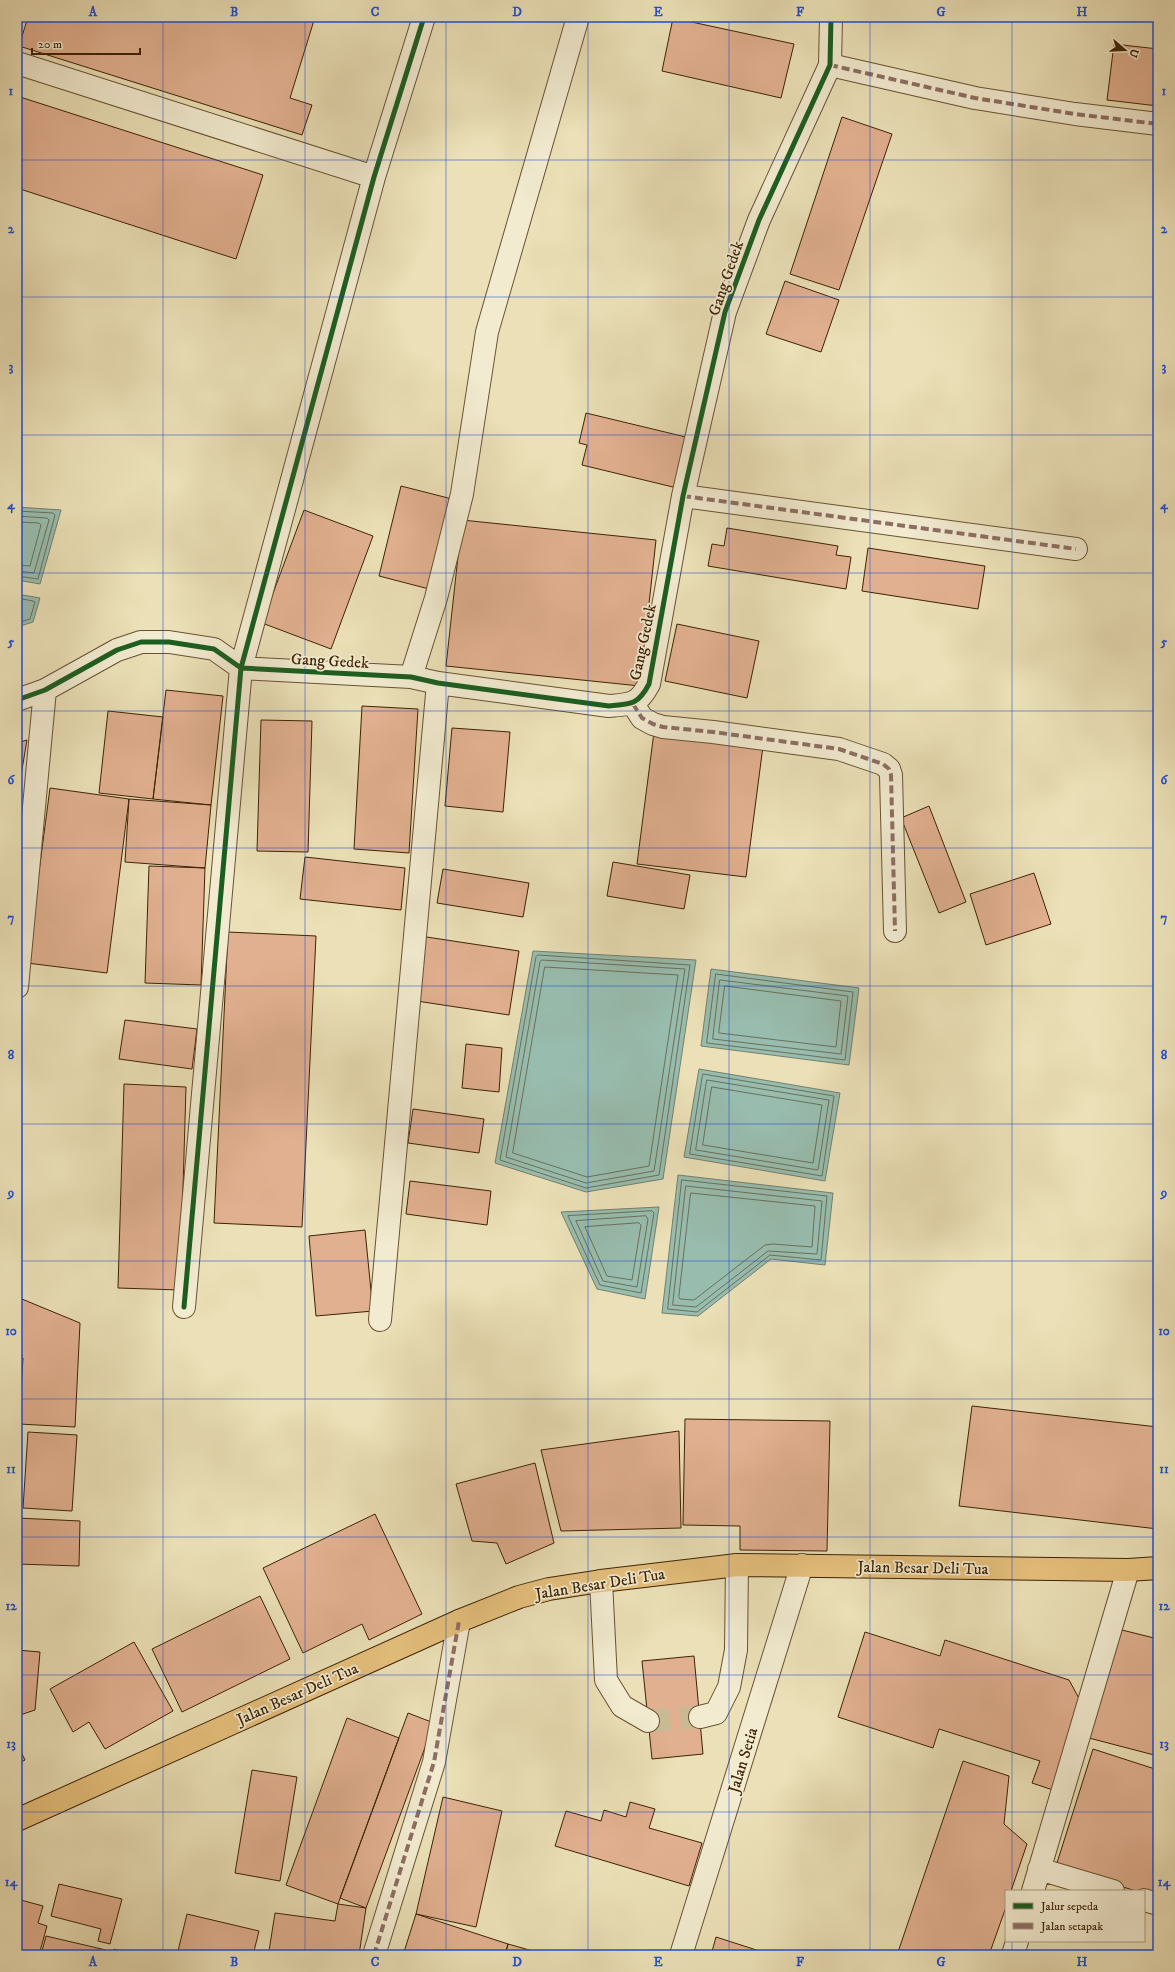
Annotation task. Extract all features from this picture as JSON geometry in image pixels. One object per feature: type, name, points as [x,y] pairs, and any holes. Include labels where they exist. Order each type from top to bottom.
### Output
[{"type":"main road","name":"Jalan Besar Deli Tua","points":[[17,1820],[459,1621],[519,1597],[541,1591],[601,1581],[737,1565],[1128,1570],[1158,1568]]},
{"type":"street","points":[[184,1307],[241,668],[374,177],[424,17]]},
{"type":"street","points":[[411,677],[436,598],[462,494],[487,332],[578,17]]},
{"type":"street","name":"Gang Gedek","points":[[241,668],[411,677],[438,683],[609,706],[633,704],[643,696],[649,684],[683,496],[725,312],[759,220],[830,65],[831,17]]},
{"type":"street","points":[[17,63],[374,177]]},
{"type":"street","points":[[830,65],[975,98],[1075,114],[1158,124]]},
{"type":"street","points":[[683,496],[1076,549]]},
{"type":"street","points":[[17,700],[45,690],[117,650],[141,642],[169,642],[214,649],[241,668]]},
{"type":"street","points":[[380,1320],[438,683]]},
{"type":"street","points":[[17,987],[45,690]]},
{"type":"street","points":[[633,704],[642,718],[663,727],[713,732],[839,749],[883,764],[889,769],[891,775],[894,931]]},
{"type":"street","points":[[700,1717],[716,1713],[729,1687],[736,1650],[737,1565]]},
{"type":"street","name":"Jalan Setia","points":[[681,1955],[802,1565]]},
{"type":"street","points":[[1033,1890],[1128,1570]]},
{"type":"street","points":[[601,1581],[606,1680],[622,1706],[648,1721]]},
{"type":"street","points":[[374,1955],[434,1762],[459,1621]]},
{"type":"street","points":[[1039,1869],[1110,1890]]},
{"type":"street","points":[[1145,1900],[1158,1904]]},
{"type":"street","points":[[1013,1955],[1017,1942]]},
{"type":"water","points":[[17,507],[61,510],[40,584],[17,580]]},
{"type":"water","points":[[17,594],[40,598],[33,622],[17,627]]},
{"type":"water","points":[[533,951],[696,960],[663,1179],[586,1192],[495,1163]]},
{"type":"water","points":[[711,969],[859,988],[849,1065],[701,1046]]},
{"type":"water","points":[[699,1069],[840,1093],[825,1181],[684,1157]]},
{"type":"water","points":[[678,1175],[833,1193],[825,1265],[771,1259],[698,1316],[662,1313]]},
{"type":"water","points":[[659,1207],[645,1299],[597,1289],[561,1212]]},
{"type":"building","points":[[28,17],[315,17],[290,98],[312,105],[302,135],[19,46]]},
{"type":"building","points":[[673,18],[794,44],[781,98],[662,71]]},
{"type":"building","points":[[1114,44],[1158,49],[1158,106],[1107,100]]},
{"type":"building","points":[[17,96],[263,175],[236,259],[17,188]]},
{"type":"building","points":[[842,117],[892,134],[839,290],[790,274]]},
{"type":"building","points":[[785,281],[839,300],[821,352],[766,334]]},
{"type":"building","points":[[586,413],[690,438],[677,488],[582,465],[587,445],[579,443]]},
{"type":"building","points":[[401,486],[456,500],[433,590],[379,576]]},
{"type":"building","points":[[304,510],[373,536],[331,649],[262,623]]},
{"type":"building","points":[[462,520],[656,540],[640,686],[446,666]]},
{"type":"building","points":[[727,528],[838,546],[836,555],[851,557],[846,589],[708,566],[712,544],[724,546]]},
{"type":"building","points":[[868,548],[985,566],[978,609],[862,591]]},
{"type":"building","points":[[677,624],[759,641],[747,698],[665,681]]},
{"type":"building","points":[[166,690],[223,696],[211,805],[153,799]]},
{"type":"building","points":[[362,706],[418,709],[409,853],[354,849]]},
{"type":"building","points":[[108,711],[163,717],[153,799],[99,793]]},
{"type":"building","points":[[261,720],[312,721],[308,852],[257,851]]},
{"type":"building","points":[[452,728],[510,732],[503,812],[445,806]]},
{"type":"building","points":[[654,732],[763,746],[746,877],[637,864]]},
{"type":"building","points":[[27,740],[17,799],[17,743]]},
{"type":"building","points":[[50,788],[129,799],[107,973],[27,963]]},
{"type":"building","points":[[129,799],[211,805],[205,868],[125,862]]},
{"type":"building","points":[[929,806],[966,902],[939,913],[901,818]]},
{"type":"building","points":[[305,857],[405,868],[401,910],[300,899]]},
{"type":"building","points":[[613,862],[690,875],[684,909],[607,896]]},
{"type":"building","points":[[149,866],[205,868],[201,985],[145,983]]},
{"type":"building","points":[[443,869],[529,883],[523,917],[437,903]]},
{"type":"building","points":[[1034,873],[1051,924],[986,945],[970,894]]},
{"type":"building","points":[[228,932],[316,936],[302,1227],[214,1223]]},
{"type":"building","points":[[420,936],[519,951],[509,1015],[410,1000]]},
{"type":"building","points":[[125,1020],[197,1029],[192,1069],[119,1059]]},
{"type":"building","points":[[466,1044],[502,1048],[499,1092],[462,1088]]},
{"type":"building","points":[[124,1084],[186,1087],[180,1290],[118,1288]]},
{"type":"building","points":[[413,1109],[484,1119],[479,1153],[408,1143]]},
{"type":"building","points":[[410,1181],[491,1191],[487,1225],[406,1214]]},
{"type":"building","points":[[365,1230],[373,1311],[316,1316],[309,1236]]},
{"type":"building","points":[[17,1297],[80,1323],[75,1427],[19,1424],[23,1358],[17,1356]]},
{"type":"building","points":[[972,1406],[1158,1427],[1158,1529],[959,1506]]},
{"type":"building","points":[[685,1419],[830,1421],[827,1551],[740,1550],[740,1526],[683,1525]]},
{"type":"building","points":[[679,1431],[681,1528],[561,1531],[541,1450]]},
{"type":"building","points":[[28,1432],[77,1435],[72,1511],[23,1508]]},
{"type":"building","points":[[535,1463],[554,1543],[506,1564],[497,1543],[472,1541],[456,1484]]},
{"type":"building","points":[[375,1514],[422,1614],[369,1640],[362,1624],[303,1653],[263,1568]]},
{"type":"building","points":[[17,1518],[80,1521],[79,1566],[17,1564]]},
{"type":"building","points":[[260,1596],[290,1659],[182,1712],[152,1649]]},
{"type":"building","points":[[1118,1629],[1158,1639],[1158,1756],[1089,1738]]},
{"type":"building","points":[[865,1632],[940,1656],[945,1640],[1069,1680],[1081,1702],[1053,1790],[1032,1783],[1040,1761],[939,1729],[933,1748],[838,1717]]},
{"type":"building","points":[[134,1642],[173,1711],[105,1749],[89,1722],[73,1732],[50,1689]]},
{"type":"building","points":[[17,1650],[40,1652],[35,1710],[17,1716]]},
{"type":"building","points":[[694,1656],[703,1754],[652,1759],[642,1661]]},
{"type":"building","points":[[408,1713],[434,1723],[366,1908],[340,1898]]},
{"type":"building","points":[[347,1718],[399,1738],[338,1904],[286,1885]]},
{"type":"building","points":[[17,1744],[25,1760],[17,1764]]},
{"type":"building","points":[[1093,1749],[1158,1770],[1158,1898],[1145,1892],[1145,1890],[1133,1890],[1056,1866]]},
{"type":"building","points":[[963,1761],[1009,1776],[1004,1824],[1027,1844],[1011,1890],[1005,1890],[1005,1910],[989,1955],[897,1955]]},
{"type":"building","points":[[252,1770],[297,1777],[280,1881],[235,1873]]},
{"type":"building","points":[[443,1797],[502,1811],[476,1927],[416,1914]]},
{"type":"building","points":[[630,1802],[655,1809],[649,1828],[702,1843],[689,1886],[555,1846],[566,1811],[601,1821],[604,1810],[626,1817]]},
{"type":"building","points":[[59,1884],[122,1899],[110,1944],[98,1941],[101,1929],[51,1916]]},
{"type":"building","points":[[17,1899],[43,1906],[38,1923],[47,1926],[39,1955],[17,1955]]},
{"type":"building","points":[[338,1904],[366,1908],[359,1955],[293,1955],[269,1951],[275,1913],[335,1921]]},
{"type":"building","points":[[187,1914],[259,1931],[253,1955],[177,1955]]},
{"type":"building","points":[[416,1914],[508,1944],[505,1955],[403,1955]]},
{"type":"building","points":[[46,1936],[106,1950],[104,1955],[41,1955]]},
{"type":"building","points":[[716,1937],[772,1955],[711,1955]]},
{"type":"building","points":[[508,1944],[547,1955],[505,1955]]},
{"type":"building","points":[[114,1949],[135,1955],[112,1955]]},
{"type":"building","points":[[696,1950],[711,1955],[695,1955]]},
{"type":"tunnel","points":[[648,1721],[700,1717]]},
{"type":"marked path","points":[[830,65],[975,98],[1075,114],[1158,124]]},
{"type":"marked path","points":[[683,496],[1076,549]]},
{"type":"marked path","points":[[633,704],[642,718],[663,727],[713,732],[839,749],[883,764],[889,769],[891,775],[895,931]]},
{"type":"marked path","points":[[374,1955],[434,1762],[459,1621]]},
{"type":"cycle path","points":[[184,1307],[241,668],[374,177],[424,17]]},
{"type":"cycle path","points":[[17,700],[45,690],[117,650],[141,642],[169,642],[214,649],[241,668],[411,677],[438,683],[609,706],[628,704],[637,700],[649,684],[683,496],[725,312],[759,220],[830,65],[831,17]]}]
